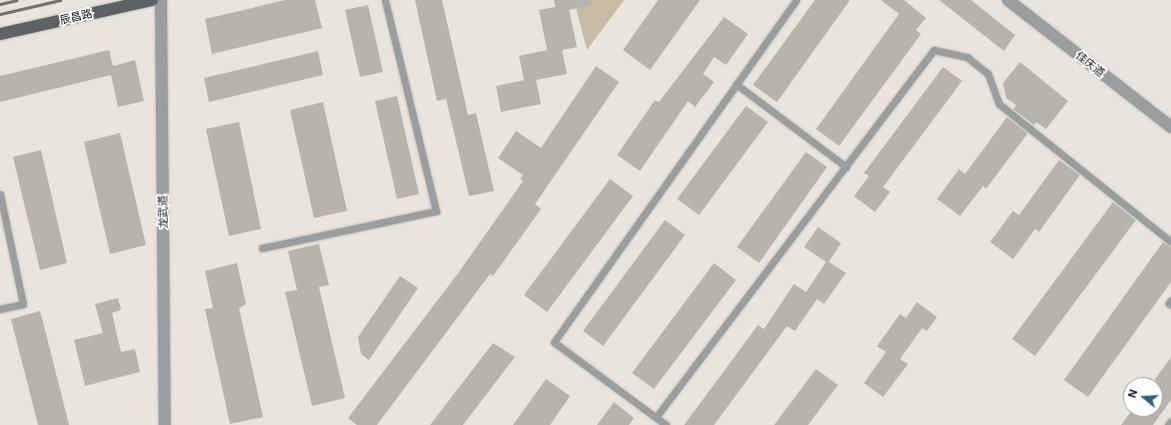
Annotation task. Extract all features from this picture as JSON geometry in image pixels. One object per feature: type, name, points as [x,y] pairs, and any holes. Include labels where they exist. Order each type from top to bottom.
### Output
[{"type":"main road","name":"辰昌路","points":[[0,34],[152,0]]},
{"type":"street","name":"龙武道","points":[[161,0],[165,425]]},
{"type":"street","name":"佳庆道","points":[[1008,0],[1171,127]]},
{"type":"lane","points":[[262,248],[436,211],[385,0]]},
{"type":"lane","points":[[666,425],[554,342],[796,0]]},
{"type":"lane","points":[[656,417],[934,50],[967,57],[988,74],[999,104],[1171,242]]},
{"type":"lane","points":[[736,84],[846,167]]},
{"type":"lane","points":[[0,194],[23,304],[0,309]]},
{"type":"lane","points":[[1171,300],[1169,303],[1171,305]]},
{"type":"lane","points":[[1168,425],[1171,421]]},
{"type":"shaded area","points":[[581,0],[624,0],[587,50],[576,8]]},
{"type":"building","points":[[285,0],[315,0],[322,28],[212,54],[205,19]]},
{"type":"building","points":[[415,0],[442,0],[468,115],[476,113],[494,191],[469,196],[446,99],[437,101]]},
{"type":"building","points":[[554,0],[591,0],[591,5],[569,10],[577,47],[562,50],[567,74],[536,80],[541,104],[501,112],[496,86],[524,80],[519,56],[547,50],[539,10],[555,7]]},
{"type":"building","points":[[658,0],[700,0],[650,70],[623,50]]},
{"type":"building","points":[[815,0],[850,0],[777,102],[753,85]]},
{"type":"building","points":[[881,0],[904,0],[926,18],[916,30],[921,34],[839,146],[816,129],[899,14]]},
{"type":"building","points":[[939,0],[971,0],[1015,35],[1004,51]]},
{"type":"building","points":[[368,5],[383,72],[360,77],[345,10]]},
{"type":"building","points":[[724,17],[748,34],[726,65],[714,57],[703,74],[714,82],[695,107],[688,101],[640,171],[617,155],[655,100],[659,102]]},
{"type":"building","points":[[109,50],[113,66],[135,60],[144,101],[118,107],[111,75],[0,102],[0,76]]},
{"type":"building","points":[[318,51],[323,75],[209,102],[204,78]]},
{"type":"building","points":[[1020,62],[1068,101],[1046,129],[1036,122],[1034,125],[1013,109],[1016,105],[1006,98],[1003,83]]},
{"type":"building","points":[[596,66],[619,82],[535,204],[541,209],[493,276],[490,274],[377,425],[357,425],[348,418],[459,272],[523,181],[520,179],[523,175],[498,158],[516,131],[541,148]]},
{"type":"building","points":[[943,67],[962,81],[883,187],[890,192],[875,212],[854,196],[869,176],[864,173]]},
{"type":"building","points":[[397,96],[419,194],[397,199],[375,101]]},
{"type":"building","points":[[323,102],[347,211],[314,218],[290,110]]},
{"type":"building","points":[[746,106],[768,122],[699,215],[677,199]]},
{"type":"building","points":[[1007,117],[1028,133],[986,189],[983,186],[960,216],[937,199],[959,169],[965,174]]},
{"type":"building","points":[[239,122],[261,229],[229,236],[206,129]]},
{"type":"building","points":[[120,133],[146,245],[110,254],[84,142]]},
{"type":"building","points":[[41,150],[67,263],[40,270],[13,157]]},
{"type":"building","points":[[806,152],[827,167],[759,263],[737,247]]},
{"type":"building","points":[[1059,160],[1080,175],[1039,232],[1035,229],[1013,259],[990,242],[1013,211],[1019,215]]},
{"type":"building","points":[[610,179],[633,196],[547,312],[524,295]]},
{"type":"building","points":[[1113,202],[1136,220],[1035,356],[1012,339]]},
{"type":"building","points":[[665,220],[685,235],[603,346],[583,331]]},
{"type":"building","points":[[818,227],[841,243],[829,262],[846,273],[824,304],[817,299],[795,331],[787,326],[714,425],[684,425],[758,325],[764,329],[794,284],[806,292],[826,262],[804,247]]},
{"type":"building","points":[[1163,242],[1171,247],[1171,282],[1088,397],[1064,380]]},
{"type":"building","points":[[319,244],[329,285],[319,287],[345,398],[312,406],[285,292],[297,290],[288,251]]},
{"type":"building","points":[[237,263],[246,304],[239,308],[263,417],[230,424],[205,309],[213,308],[205,271]]},
{"type":"building","points":[[714,263],[736,280],[654,389],[632,373]]},
{"type":"building","points":[[400,276],[418,288],[369,360],[361,354],[358,337]]},
{"type":"building","points":[[118,298],[121,310],[112,313],[121,352],[135,349],[140,372],[85,386],[74,340],[103,333],[95,304]]},
{"type":"building","points":[[917,302],[937,317],[927,331],[922,328],[900,359],[908,364],[883,397],[864,383],[886,352],[877,346],[900,314],[906,318]]},
{"type":"building","points":[[40,311],[69,425],[38,425],[11,319]]},
{"type":"building","points":[[493,343],[515,357],[463,425],[430,425]]},
{"type":"building","points":[[1171,357],[1171,400],[1163,411],[1163,377],[1156,377]]},
{"type":"building","points":[[816,369],[838,385],[808,425],[774,425]]},
{"type":"building","points":[[546,379],[570,396],[550,425],[513,425]]},
{"type":"building","points":[[614,402],[634,418],[629,425],[597,425]]},
{"type":"building","points":[[1127,417],[1159,417],[1153,425],[1121,425]]},
{"type":"railway","points":[[0,4],[17,0]]},
{"type":"railway","points":[[0,14],[60,0]]}]
